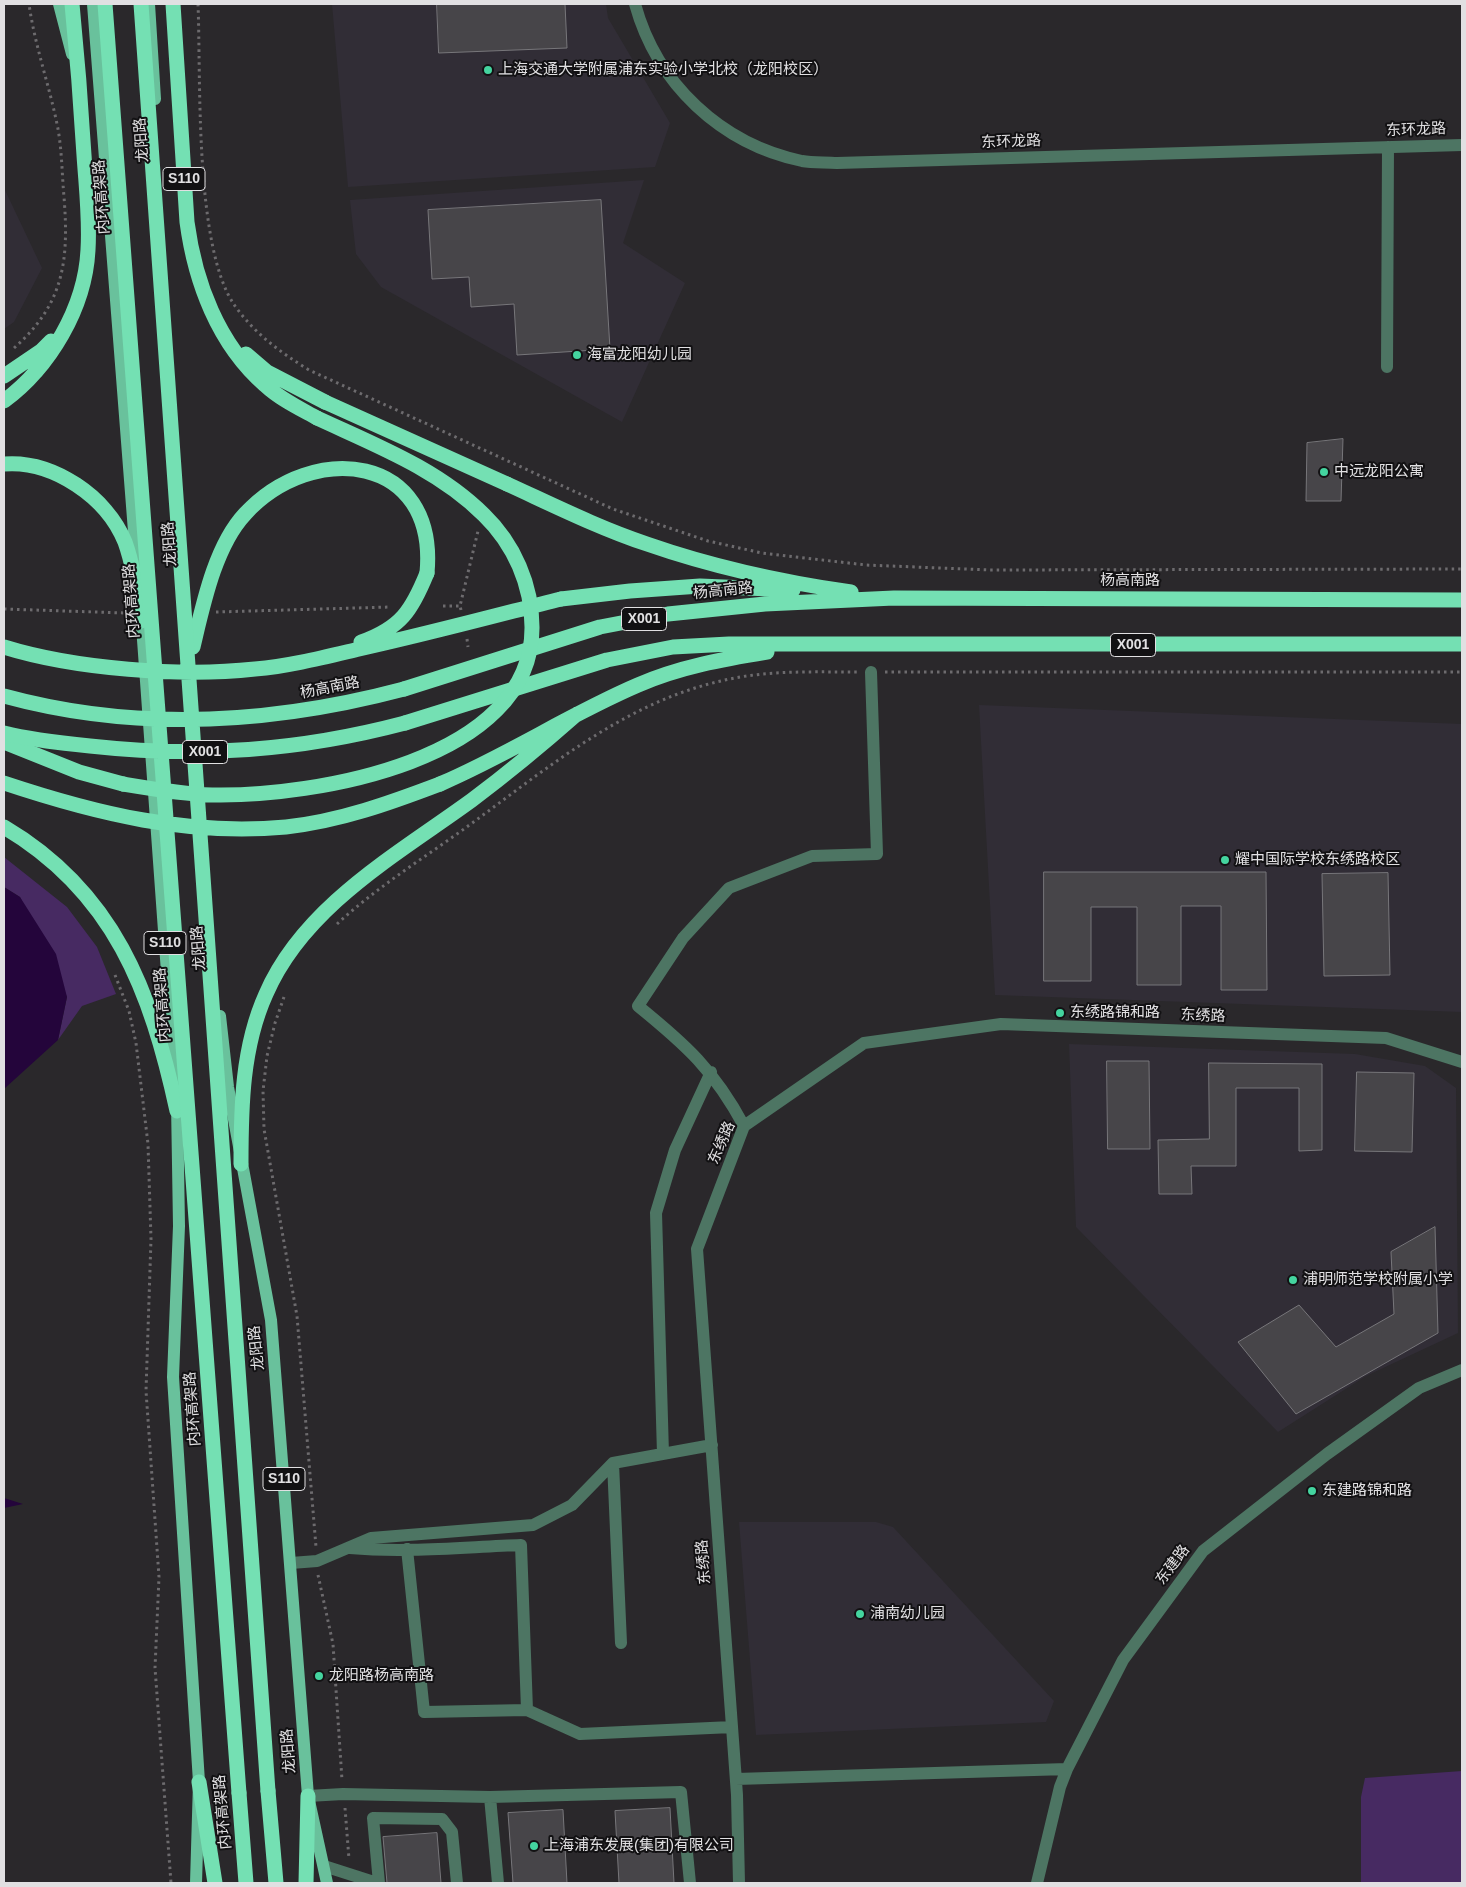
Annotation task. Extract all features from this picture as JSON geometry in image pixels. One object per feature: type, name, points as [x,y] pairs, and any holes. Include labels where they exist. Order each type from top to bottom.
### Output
[{"type":"highway","points":[[4,401],[36,372],[65,328],[77,300],[88,251],[80,80],[72,4]]},
{"type":"highway","name":"内环高架路","points":[[105,4],[246,1883]]},
{"type":"highway","points":[[141,4],[276,1883]]},
{"type":"highway","name":"S110","points":[[175,4],[175,34],[187,222],[191,253],[206,299],[216,319]]},
{"type":"highway","points":[[216,319],[232,340],[267,372],[325,402],[602,526],[689,558],[824,588],[894,598]]},
{"type":"highway","points":[[4,742],[79,772],[124,784],[169,792],[249,794],[315,788],[373,774],[412,761],[454,742],[490,719],[512,693],[524,668],[533,640],[532,608],[523,574],[509,544],[485,515],[458,492],[399,456],[316,418],[288,402],[258,379],[244,366],[216,319]]},
{"type":"highway","points":[[4,376],[41,351],[65,328]]},
{"type":"highway","points":[[4,464],[31,465],[58,475],[80,486],[110,517],[124,541],[135,579],[135,617]]},
{"type":"highway","points":[[193,647],[205,596],[213,574],[244,516],[265,494],[286,481],[312,472],[333,468],[355,467],[370,471],[392,483],[409,498],[421,519],[427,539],[427,573],[415,602],[398,623],[369,639],[314,659]]},
{"type":"highway","points":[[4,646],[26,654],[114,667],[204,672],[255,669],[314,659],[561,599],[630,591],[700,586],[894,598]]},
{"type":"highway","name":"杨高南路","points":[[4,696],[76,711],[122,717],[175,720],[236,718],[296,712],[329,707],[404,689],[600,627],[668,614],[784,603],[894,598],[1462,600]]},
{"type":"highway","name":"X001","points":[[4,733],[123,750],[171,753],[281,748],[324,742],[405,722],[556,674],[626,656],[673,647],[729,644],[804,646],[1462,644]]},
{"type":"highway","points":[[4,783],[75,806],[134,820],[223,829],[287,827],[345,816],[393,802],[440,784],[639,684],[678,670],[721,660],[804,646]]},
{"type":"highway","points":[[241,1164],[245,1068],[254,1028],[265,994],[281,964],[300,938],[321,914],[354,886],[489,788],[577,714]]},
{"type":"highway","points":[[4,827],[29,842],[59,865],[92,901],[117,936],[136,976],[152,1017],[166,1062],[177,1111]]},
{"type":"highway","points":[[199,1782],[215,1883]]},
{"type":"highway","points":[[306,1883],[308,1796]]},
{"type":"main road","points":[[59,4],[80,80]]},
{"type":"main road","name":"S110","points":[[93,4],[135,617],[177,1111],[179,1226],[174,1323],[174,1403],[199,1782],[196,1883]]},
{"type":"main road","name":"龙阳路","points":[[149,4],[220,1023],[228,1087],[241,1164],[271,1320],[308,1796],[327,1883]]},
{"type":"street","name":"东环龙路","points":[[635,4],[654,53],[675,85],[702,113],[732,135],[768,151],[804,161],[837,163],[1462,145]]},
{"type":"street","points":[[1387,367],[1388,147]]},
{"type":"street","points":[[744,1126],[728,1095],[711,1072],[681,1041],[638,1006],[683,938],[730,888],[812,856],[877,854],[871,672]]},
{"type":"street","name":"东绣路","points":[[739,1883],[736,1779],[697,1249],[744,1126],[864,1043],[1001,1024],[1386,1038],[1462,1062]]},
{"type":"street","points":[[662,1454],[656,1214],[675,1150],[711,1072]]},
{"type":"street","name":"东建路","points":[[1037,1883],[1060,1787],[1067,1769],[1123,1660],[1203,1551],[1327,1454],[1420,1388],[1462,1370]]},
{"type":"street","points":[[291,1563],[317,1561],[371,1538],[533,1525],[572,1505],[613,1463],[712,1446]]},
{"type":"street","points":[[613,1463],[621,1643]]},
{"type":"street","points":[[350,1548],[407,1549],[521,1545],[527,1710]]},
{"type":"street","points":[[407,1549],[424,1712],[527,1710],[580,1734],[732,1727]]},
{"type":"street","points":[[736,1779],[1067,1769]]},
{"type":"street","points":[[308,1796],[364,1794],[490,1797],[681,1792],[690,1883]]},
{"type":"street","points":[[490,1797],[498,1883]]},
{"type":"street","points":[[324,1866],[378,1883],[373,1818],[442,1819],[452,1832],[456,1883]]},
{"type":"path","points":[[9,352],[30,332],[45,313],[56,293],[66,251],[58,130],[32,26],[29,4]]},
{"type":"path","points":[[198,4],[202,138],[207,209],[212,244],[220,275],[234,304],[250,324],[281,353],[309,370],[614,509],[660,526],[753,551],[866,565],[990,570],[1462,569]]},
{"type":"path","points":[[443,606],[460,606]]},
{"type":"path","points":[[212,612],[398,607]]},
{"type":"path","points":[[4,608],[135,617]]},
{"type":"path","points":[[331,930],[371,896],[585,742],[654,703],[721,681],[758,674],[871,672],[1462,672]]},
{"type":"path","points":[[113,970],[129,1011],[136,1043],[148,1144],[151,1239],[146,1391],[159,1577],[155,1668],[171,1883]]},
{"type":"path","points":[[286,992],[274,1023],[267,1056],[263,1091],[264,1130],[297,1316],[319,1586],[333,1644],[350,1874]]},
{"type":"shaded area","name":"上海交通大学附属浦东实验小学北校（龙阳校区）","points":[[332,4],[606,4],[608,18],[670,123],[655,167],[348,187]]},
{"type":"shaded area","name":"海富龙阳幼儿园","points":[[644,180],[623,243],[685,283],[622,422],[381,287],[356,254],[350,200]]},
{"type":"shaded area","points":[[4,188],[42,268],[14,322],[4,329]]},
{"type":"shaded area","name":"耀中国际学校东绣路校区","points":[[979,705],[1462,724],[1462,1012],[995,995]]},
{"type":"shaded area","points":[[4,857],[67,907],[97,947],[116,994],[82,1006],[58,1040],[67,997],[20,897],[4,887]]},
{"type":"shaded area","points":[[4,887],[20,897],[56,954],[67,997],[58,1040],[4,1089]]},
{"type":"shaded area","name":"浦明师范学校附属小学","points":[[1069,1044],[1355,1054],[1425,1066],[1456,1088],[1458,1333],[1366,1376],[1278,1432],[1076,1227]]},
{"type":"shaded area","points":[[4,1498],[23,1504],[4,1508]]},
{"type":"shaded area","name":"浦南幼儿园","points":[[739,1522],[876,1522],[893,1527],[1054,1701],[1046,1722],[756,1735]]},
{"type":"shaded area","points":[[1462,1771],[1462,1883],[1361,1883],[1361,1797],[1365,1778]]},
{"type":"building","points":[[437,4],[565,4],[567,48],[439,53]]},
{"type":"building","points":[[601,200],[610,349],[517,355],[514,304],[471,307],[469,277],[432,279],[428,210]]},
{"type":"building","name":"中远龙阳公寓","points":[[1343,439],[1341,501],[1306,501],[1307,443]]},
{"type":"building","points":[[1044,872],[1266,872],[1267,990],[1221,990],[1221,906],[1181,906],[1181,985],[1137,985],[1137,907],[1091,907],[1091,981],[1044,981]]},
{"type":"building","points":[[1388,873],[1390,975],[1324,976],[1322,874]]},
{"type":"building","points":[[1107,1061],[1149,1061],[1150,1149],[1108,1149]]},
{"type":"building","points":[[1209,1063],[1322,1064],[1322,1150],[1299,1151],[1299,1088],[1236,1088],[1236,1166],[1191,1166],[1192,1194],[1159,1194],[1158,1140],[1209,1139]]},
{"type":"building","points":[[1357,1072],[1414,1073],[1412,1152],[1355,1151]]},
{"type":"building","points":[[1435,1227],[1438,1333],[1296,1414],[1238,1342],[1299,1305],[1336,1347],[1394,1314],[1391,1252]]},
{"type":"building","points":[[670,1808],[674,1883],[619,1883],[615,1811]]},
{"type":"building","points":[[563,1810],[567,1883],[513,1883],[508,1813]]},
{"type":"building","points":[[437,1833],[441,1883],[387,1883],[383,1837]]},
{"type":"place","name":"上海交通大学附属浦东实验小学北校（龙阳校区）","points":[[488,70]]},
{"type":"place","name":"海富龙阳幼儿园","points":[[577,355]]},
{"type":"place","name":"中远龙阳公寓","points":[[1324,472]]},
{"type":"place","name":"耀中国际学校东绣路校区","points":[[1225,860]]},
{"type":"place","name":"东绣路锦和路","points":[[1060,1013]]},
{"type":"place","name":"浦明师范学校附属小学","points":[[1293,1280]]},
{"type":"place","name":"东建路锦和路","points":[[1312,1491]]},
{"type":"place","name":"浦南幼儿园","points":[[860,1614]]},
{"type":"place","name":"龙阳路杨高南路","points":[[319,1676]]},
{"type":"place","name":"上海浦东发展(集团)有限公司","points":[[534,1846]]}]
